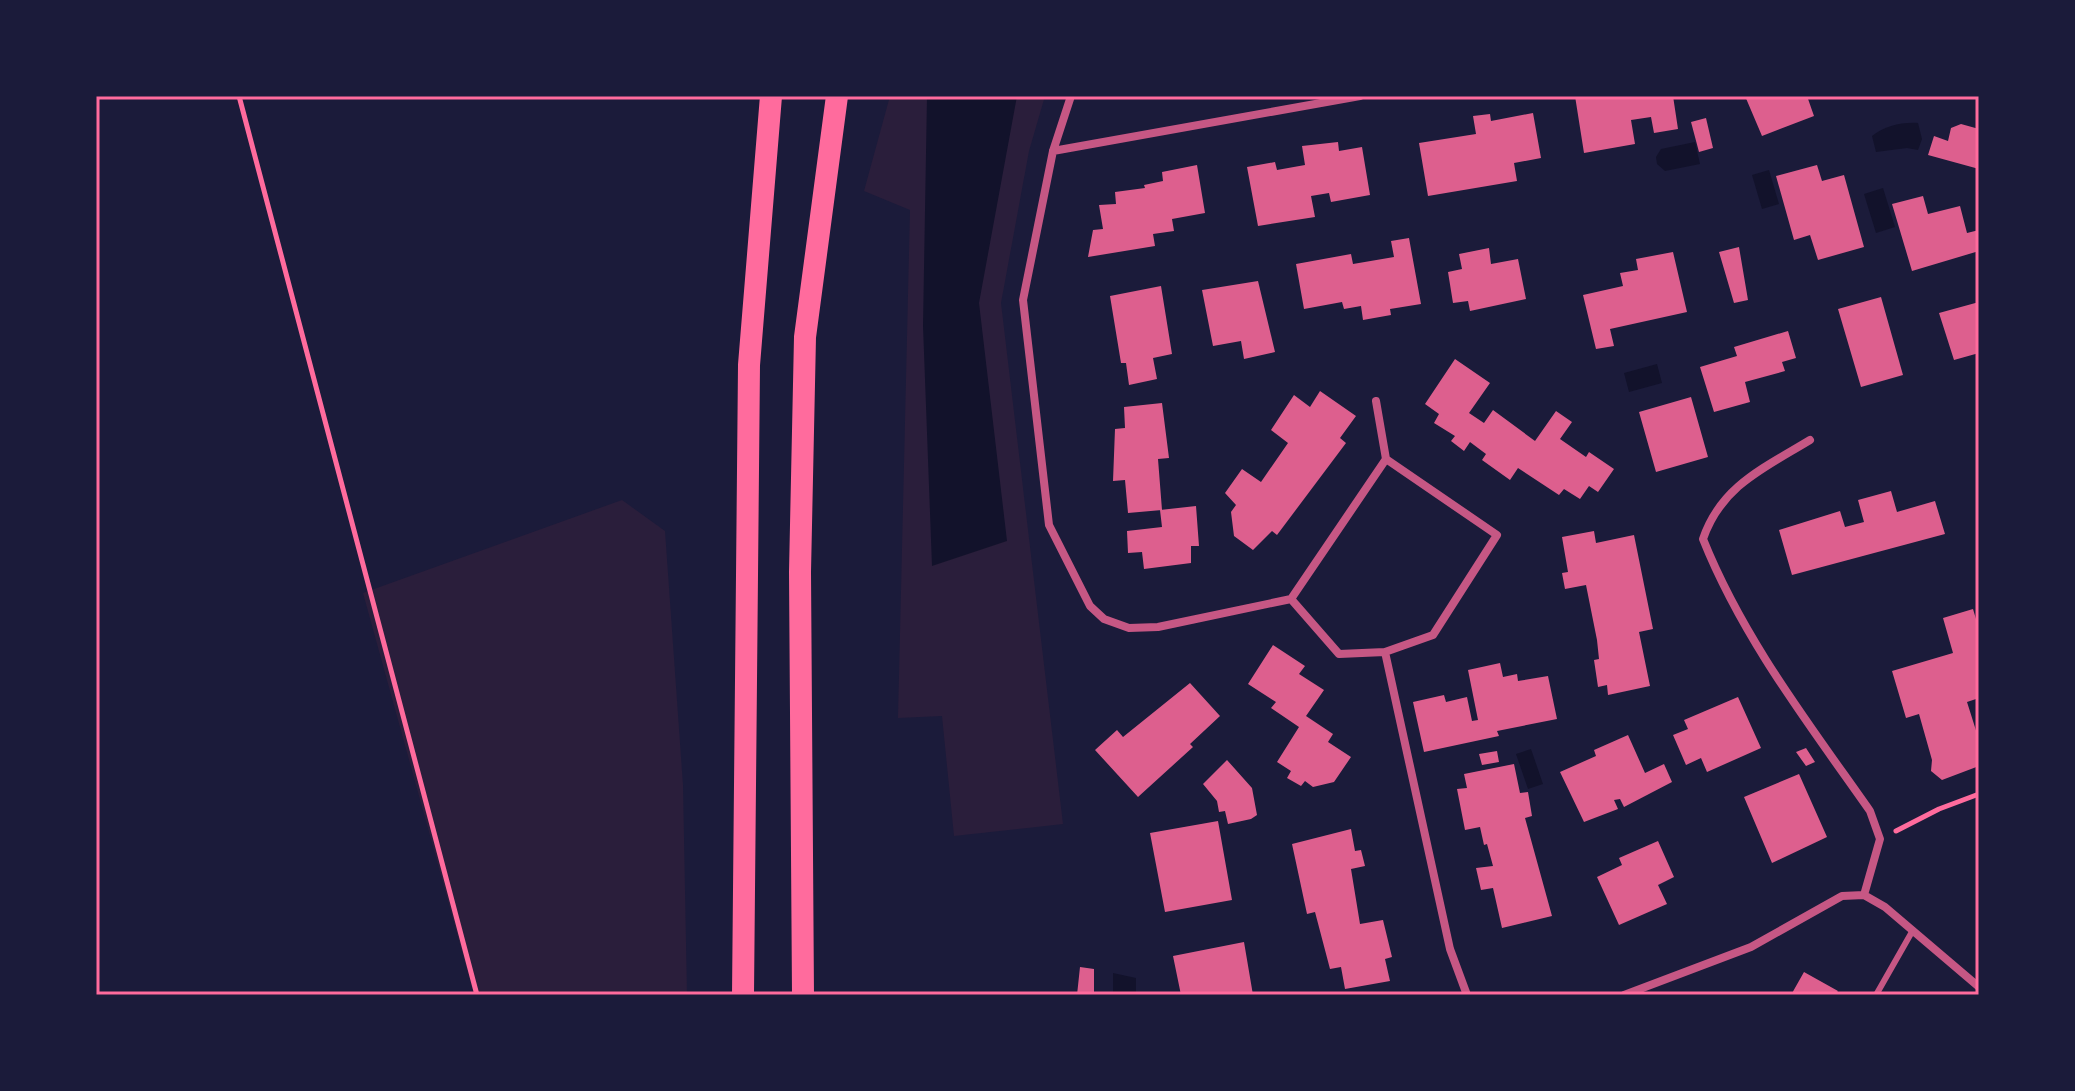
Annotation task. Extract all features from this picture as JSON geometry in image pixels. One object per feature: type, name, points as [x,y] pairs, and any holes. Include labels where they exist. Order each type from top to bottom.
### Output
[{"type":"highway","points":[[743,995],[749,365],[771,96]]},
{"type":"highway","points":[[803,995],[800,572],[805,337],[837,96]]},
{"type":"street","points":[[1071,96],[1053,151],[1023,300],[1049,525],[1090,606],[1104,619],[1129,628],[1158,627],[1291,599],[1386,459],[1376,401]]},
{"type":"street","points":[[1053,151],[1360,96]]},
{"type":"street","points":[[1810,440],[1732,490],[1712,513],[1703,539],[1720,581],[1761,653],[1870,811],[1880,839],[1864,895]]},
{"type":"street","points":[[1291,599],[1339,654],[1385,652],[1433,635],[1497,535],[1386,459]]},
{"type":"street","points":[[1385,652],[1450,949],[1467,995]]},
{"type":"street","points":[[1624,995],[1751,947],[1842,896],[1864,895],[1885,907],[1979,987]]},
{"type":"lane","points":[[1876,995],[1913,930]]},
{"type":"path","points":[[239,96],[477,995]]},
{"type":"path","points":[[1880,839],[1939,809],[1979,794]]},
{"type":"shaded area","points":[[890,96],[1045,96],[1029,151],[1001,303],[1063,824],[954,836],[942,716],[898,718],[910,210],[864,191]]},
{"type":"shaded area","points":[[927,96],[1017,96],[979,303],[1007,541],[932,566],[923,326]]},
{"type":"shaded area","points":[[1918,123],[1922,139],[1918,150],[1907,148],[1876,152],[1872,136],[1894,125]]},
{"type":"shaded area","points":[[1695,142],[1700,164],[1665,171],[1657,164],[1656,157],[1661,149]]},
{"type":"shaded area","points":[[1769,170],[1779,204],[1762,209],[1752,175]]},
{"type":"shaded area","points":[[1883,188],[1895,227],[1876,233],[1864,194]]},
{"type":"shaded area","points":[[1657,364],[1662,383],[1629,392],[1624,373]]},
{"type":"shaded area","points":[[622,500],[665,531],[683,785],[687,995],[474,995],[363,593]]},
{"type":"shaded area","points":[[1531,749],[1543,784],[1528,789],[1516,754]]},
{"type":"shaded area","points":[[1113,973],[1136,978],[1136,995],[1113,995]]},
{"type":"building","points":[[1575,96],[1673,96],[1678,129],[1654,133],[1651,117],[1631,120],[1635,144],[1584,153]]},
{"type":"building","points":[[1745,96],[1807,96],[1814,116],[1762,136]]},
{"type":"building","points":[[1533,113],[1541,158],[1514,163],[1517,181],[1428,196],[1419,143],[1476,134],[1473,116],[1490,114],[1491,121]]},
{"type":"building","points":[[1706,118],[1713,148],[1699,152],[1691,122]]},
{"type":"building","points":[[1961,124],[1979,129],[1979,169],[1928,155],[1934,136],[1948,141],[1951,128]]},
{"type":"building","points":[[1338,142],[1339,151],[1362,147],[1370,195],[1331,202],[1329,193],[1311,196],[1315,217],[1258,226],[1247,167],[1275,162],[1277,170],[1305,165],[1302,146]]},
{"type":"building","points":[[1197,165],[1205,213],[1172,219],[1174,231],[1153,234],[1155,246],[1088,257],[1093,230],[1103,229],[1099,205],[1116,204],[1115,192],[1145,188],[1144,185],[1163,181],[1162,172]]},
{"type":"building","points":[[1817,165],[1822,181],[1844,175],[1864,247],[1818,260],[1810,235],[1794,240],[1776,176]]},
{"type":"building","points":[[1923,196],[1928,214],[1960,206],[1967,233],[1979,230],[1979,251],[1912,271],[1892,204]]},
{"type":"building","points":[[1409,238],[1421,304],[1390,309],[1391,315],[1363,320],[1361,306],[1344,309],[1342,302],[1304,309],[1296,264],[1351,254],[1353,264],[1394,257],[1391,241]]},
{"type":"building","points":[[1739,247],[1748,300],[1734,303],[1719,252]]},
{"type":"building","points":[[1489,248],[1491,264],[1518,259],[1526,299],[1470,311],[1468,301],[1453,303],[1448,272],[1462,269],[1459,254]]},
{"type":"building","points":[[1673,252],[1687,312],[1610,329],[1614,346],[1596,349],[1583,295],[1623,286],[1620,273],[1638,270],[1636,259]]},
{"type":"building","points":[[1258,281],[1275,352],[1244,359],[1241,341],[1213,346],[1202,290]]},
{"type":"building","points":[[1161,286],[1172,354],[1153,358],[1157,379],[1129,385],[1126,363],[1121,363],[1110,296]]},
{"type":"building","points":[[1881,297],[1903,375],[1861,387],[1838,309]]},
{"type":"building","points":[[1979,302],[1979,353],[1954,360],[1939,313]]},
{"type":"building","points":[[1788,331],[1796,358],[1782,362],[1785,371],[1745,382],[1750,402],[1714,412],[1700,367],[1737,356],[1734,347]]},
{"type":"building","points":[[1455,359],[1490,383],[1469,413],[1484,423],[1493,410],[1535,441],[1556,411],[1572,422],[1560,439],[1586,457],[1589,452],[1614,469],[1598,492],[1589,486],[1580,499],[1564,489],[1559,495],[1518,468],[1510,480],[1482,460],[1486,454],[1470,442],[1464,451],[1451,441],[1455,436],[1434,423],[1439,414],[1425,404]]},
{"type":"building","points":[[1320,391],[1356,416],[1340,438],[1346,443],[1277,535],[1272,531],[1253,550],[1234,536],[1231,512],[1236,505],[1225,493],[1242,469],[1261,482],[1288,443],[1271,430],[1294,395],[1310,407]]},
{"type":"building","points":[[1691,397],[1708,457],[1656,472],[1639,412]]},
{"type":"building","points":[[1162,403],[1169,458],[1158,459],[1162,510],[1128,513],[1125,480],[1113,481],[1115,429],[1125,428],[1124,407]]},
{"type":"building","points":[[1891,491],[1897,512],[1935,501],[1945,534],[1792,575],[1779,530],[1840,511],[1845,527],[1864,522],[1858,500]]},
{"type":"building","points":[[1196,506],[1199,546],[1191,546],[1191,563],[1144,569],[1142,552],[1128,553],[1127,531],[1162,527],[1160,510]]},
{"type":"building","points":[[1594,531],[1596,543],[1634,535],[1653,629],[1639,632],[1650,686],[1608,695],[1607,685],[1598,687],[1594,660],[1599,659],[1597,640],[1586,585],[1565,589],[1562,573],[1568,572],[1562,537]]},
{"type":"building","points":[[1973,609],[1979,629],[1979,698],[1967,702],[1979,740],[1979,766],[1942,780],[1931,771],[1932,760],[1919,714],[1906,718],[1892,671],[1953,653],[1943,618]]},
{"type":"building","points":[[1273,645],[1305,666],[1299,674],[1324,690],[1306,716],[1333,734],[1328,742],[1351,757],[1334,782],[1313,787],[1305,781],[1301,786],[1287,778],[1291,771],[1277,762],[1299,727],[1271,708],[1276,702],[1248,684]]},
{"type":"building","points":[[1500,663],[1503,677],[1517,674],[1518,681],[1548,676],[1557,719],[1497,731],[1499,736],[1424,752],[1413,702],[1444,695],[1446,702],[1467,697],[1472,721],[1478,720],[1468,670]]},
{"type":"building","points":[[1190,683],[1220,716],[1190,744],[1193,747],[1138,797],[1095,750],[1117,730],[1123,737]]},
{"type":"building","points":[[1738,697],[1761,748],[1707,772],[1701,758],[1686,765],[1673,735],[1688,729],[1684,720]]},
{"type":"building","points":[[1628,735],[1645,773],[1664,764],[1672,782],[1624,807],[1620,799],[1614,800],[1618,809],[1584,822],[1560,772],[1596,756],[1594,750]]},
{"type":"building","points":[[1806,748],[1815,762],[1806,766],[1796,752]]},
{"type":"building","points":[[1497,751],[1499,762],[1482,765],[1479,754]]},
{"type":"building","points":[[1227,760],[1252,788],[1257,815],[1228,824],[1225,811],[1219,812],[1217,801],[1203,784]]},
{"type":"building","points":[[1514,764],[1520,793],[1528,792],[1532,816],[1525,818],[1552,916],[1502,928],[1493,888],[1481,890],[1476,868],[1493,866],[1487,844],[1484,845],[1480,827],[1465,830],[1457,789],[1467,788],[1464,774]]},
{"type":"building","points":[[1799,774],[1827,837],[1772,863],[1744,797]]},
{"type":"building","points":[[1218,821],[1232,900],[1165,912],[1150,833]]},
{"type":"building","points":[[1351,829],[1355,851],[1361,850],[1365,866],[1351,869],[1360,924],[1383,920],[1392,957],[1385,959],[1390,981],[1345,989],[1341,967],[1330,969],[1315,912],[1307,914],[1292,844]]},
{"type":"building","points":[[1658,841],[1674,877],[1658,885],[1667,904],[1619,925],[1597,877],[1622,865],[1619,858]]},
{"type":"building","points":[[1244,942],[1253,995],[1181,995],[1173,956]]},
{"type":"building","points":[[1080,967],[1094,969],[1094,995],[1077,995]]},
{"type":"building","points":[[1804,972],[1838,991],[1835,995],[1791,995]]}]
